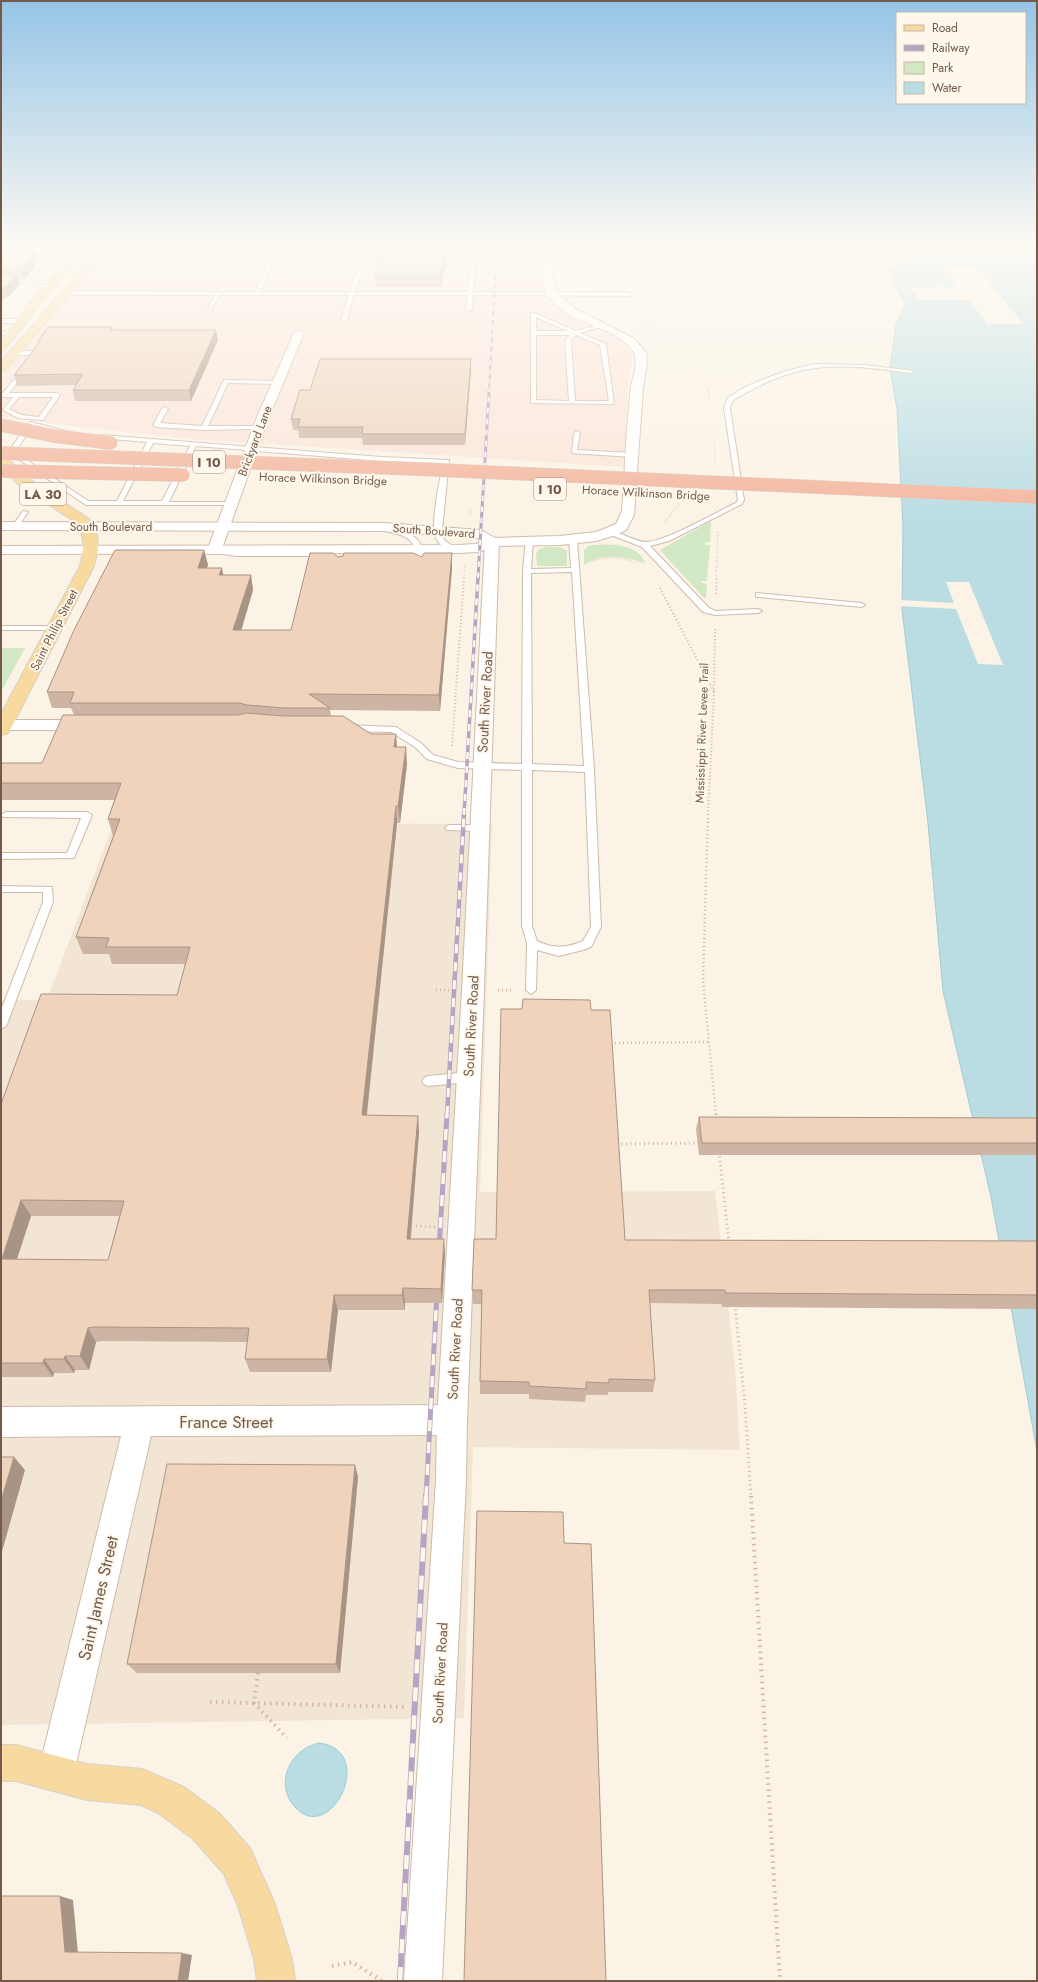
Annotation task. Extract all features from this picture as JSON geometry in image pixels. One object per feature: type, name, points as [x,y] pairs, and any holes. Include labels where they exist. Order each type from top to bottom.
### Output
[{"type":"highway","points":[[1,425],[92,442],[417,469]]},
{"type":"highway","name":"I 10","points":[[1,454],[417,469]]},
{"type":"highway","name":"Horace Wilkinson Bridge","points":[[417,469],[1037,496]]},
{"type":"highway","name":"I 10","points":[[1,470],[197,476]]},
{"type":"highway","points":[[1,476],[64,472]]},
{"type":"highway","name":"Horace Wilkinson Bridge","points":[[228,476],[252,477]]},
{"type":"highway","name":"Horace Wilkinson Bridge","points":[[346,479],[362,480]]},
{"type":"highway","points":[[434,483],[457,484]]},
{"type":"highway","name":"Horace Wilkinson Bridge","points":[[616,492],[640,493]]},
{"type":"highway","name":"Horace Wilkinson Bridge","points":[[727,497],[751,498]]},
{"type":"main road","points":[[1,348],[8,338]]},
{"type":"main road","points":[[1,369],[26,338]]},
{"type":"main road","name":"LA 30","points":[[1,460],[24,482],[76,516],[86,527]]},
{"type":"main road","name":"Saint Philip Street","points":[[2,727],[87,566],[91,550],[90,535],[86,527]]},
{"type":"main road","points":[[1,1763],[16,1762],[87,1782],[142,1787],[171,1800],[206,1826],[237,1861],[256,1904],[273,1959],[276,1981]]},
{"type":"street","name":"Brickyard Lane","points":[[214,550],[259,428],[297,338]]},
{"type":"street","points":[[492,542],[573,540],[590,538],[610,533],[621,527],[627,518],[636,388],[641,357],[637,348],[626,338]]},
{"type":"street","name":"South Boulevard","points":[[1,526],[378,528],[439,530],[480,534],[492,542]]},
{"type":"street","name":"South Boulevard","points":[[1,550],[460,549],[479,548],[492,542]]},
{"type":"street","name":"South River Road","points":[[423,1981],[451,1488],[452,1420],[469,1077],[492,542]]},
{"type":"street","points":[[2,727],[107,725]]},
{"type":"street","name":"France Street","points":[[1,1422],[139,1423],[452,1420]]},
{"type":"street","name":"Saint James Street","points":[[56,1774],[139,1423]]},
{"type":"lane","points":[[533,338],[533,402],[612,402],[603,344],[589,338]]},
{"type":"lane","points":[[570,338],[568,340],[572,402]]},
{"type":"lane","points":[[3,395],[38,353],[14,353]]},
{"type":"lane","points":[[645,545],[666,539],[739,504],[741,500],[727,408],[730,399],[788,373],[815,366],[845,366],[911,371]]},
{"type":"lane","points":[[204,428],[226,381],[279,382]]},
{"type":"lane","points":[[3,395],[57,395],[40,419],[33,421],[11,452],[86,503],[231,504]]},
{"type":"lane","points":[[17,395],[6,410],[20,417],[75,434],[381,459],[447,461],[441,495],[440,538],[443,543],[460,549]]},
{"type":"lane","points":[[165,409],[156,425],[204,428],[259,428]]},
{"type":"lane","points":[[577,433],[574,452],[632,455]]},
{"type":"lane","points":[[119,503],[150,440]]},
{"type":"lane","points":[[164,504],[194,444]]},
{"type":"lane","points":[[16,526],[26,512]]},
{"type":"lane","points":[[378,528],[404,534],[417,542],[420,549],[420,568]]},
{"type":"lane","points":[[610,533],[645,545],[706,610],[714,613],[758,611]]},
{"type":"lane","points":[[529,540],[527,571],[526,768],[527,926],[532,943],[531,990]]},
{"type":"lane","points":[[532,943],[547,951],[570,951],[587,944],[596,927],[589,770],[573,540]]},
{"type":"lane","points":[[214,550],[237,554],[322,554],[335,557]]},
{"type":"lane","points":[[527,571],[575,572]]},
{"type":"lane","points":[[759,595],[861,605]]},
{"type":"lane","points":[[1,628],[55,628]]},
{"type":"lane","points":[[341,728],[394,729],[421,747],[430,757],[458,765],[589,770]]},
{"type":"lane","points":[[1,856],[71,856],[87,815],[6,815]]},
{"type":"lane","points":[[450,828],[479,828]]},
{"type":"lane","points":[[1,889],[48,890],[48,902],[1,1024]]},
{"type":"lane","points":[[428,1081],[469,1077]]},
{"type":"path","points":[[714,454],[715,469]]},
{"type":"path","points":[[469,533],[471,509]]},
{"type":"path","name":"Mississippi River Levee Trail","points":[[717,1125],[703,981],[706,843],[714,693],[714,613],[718,514]]},
{"type":"path","points":[[421,747],[453,746],[460,549]]},
{"type":"path","points":[[575,572],[599,558],[621,559],[643,564]]},
{"type":"path","points":[[610,1043],[708,1042]]},
{"type":"path","points":[[616,1144],[703,1143]]},
{"type":"path","points":[[719,1151],[729,1244]]},
{"type":"path","points":[[734,1296],[745,1405],[780,1981]]},
{"type":"path","points":[[254,1703],[258,1673]]},
{"type":"path","points":[[210,1702],[378,1706]]},
{"type":"path","points":[[254,1703],[287,1738]]},
{"type":"path","points":[[332,1966],[352,1962],[382,1981]]},
{"type":"shaded area","points":[[34,338],[620,338],[628,345],[633,355],[627,394],[625,467],[190,439],[57,424],[1,416],[1,378]]},
{"type":"shaded area","points":[[147,734],[274,823],[492,824],[480,1192],[715,1191],[735,1366],[740,1450],[473,1447],[464,1718],[1,1725],[1,1000],[47,1000]]},
{"type":"green space","points":[[711,521],[710,542],[705,542],[705,545],[710,545],[707,581],[702,581],[702,583],[707,584],[706,598],[703,597],[660,550]]},
{"type":"green space","points":[[612,545],[629,548],[642,556],[645,563],[629,559],[606,557],[599,558],[584,565],[584,550],[588,546]]},
{"type":"green space","points":[[547,547],[560,547],[567,551],[567,566],[537,566],[536,553],[539,549]]},
{"type":"green space","points":[[1,648],[25,648],[1,692]]},
{"type":"water","points":[[894,338],[1037,338],[1037,1451],[991,1197],[943,991],[928,823],[902,610],[903,527],[897,409],[890,369]]},
{"type":"water","points":[[319,1743],[336,1749],[345,1761],[347,1776],[343,1792],[334,1806],[323,1814],[309,1816],[296,1808],[289,1799],[286,1789],[286,1779],[288,1769],[300,1752]]},
{"type":"pier","points":[[946,582],[969,582],[1003,665],[978,664],[956,609],[900,606],[900,600],[954,603]]},
{"type":"building","points":[[40,338],[212,338],[189,390],[73,390],[83,374],[14,375],[39,343],[38,341]]},
{"type":"building","points":[[320,359],[471,359],[465,434],[362,434],[363,427],[298,427],[300,419],[291,419],[300,390],[310,390]]},
{"type":"building","points":[[115,550],[204,550],[198,568],[222,568],[219,575],[251,575],[233,630],[291,630],[310,553],[333,553],[338,557],[343,556],[344,553],[413,553],[422,557],[424,553],[452,553],[439,695],[309,694],[330,708],[284,708],[239,703],[70,703],[74,692],[47,692],[74,630]]},
{"type":"building","points":[[246,713],[284,716],[343,716],[371,734],[396,734],[394,747],[406,747],[398,806],[396,806],[362,1115],[418,1116],[407,1239],[444,1239],[441,1289],[403,1288],[402,1295],[334,1295],[327,1359],[245,1359],[249,1328],[94,1327],[88,1328],[80,1356],[65,1356],[64,1359],[44,1359],[43,1363],[1,1363],[1,1104],[41,994],[177,995],[190,947],[106,947],[109,938],[76,937],[120,819],[108,819],[121,783],[1,783],[2,763],[42,763],[63,715],[238,715]],"holes":[[[21,1200],[124,1201],[108,1260],[2,1259]]]},
{"type":"building","points":[[523,999],[590,1000],[591,1010],[610,1010],[625,1240],[1037,1241],[1037,1295],[725,1293],[725,1290],[649,1290],[655,1380],[609,1379],[609,1383],[586,1382],[586,1389],[529,1386],[529,1382],[480,1381],[482,1290],[472,1290],[474,1239],[496,1239],[501,1009],[522,1009]]},
{"type":"building","points":[[699,1117],[1037,1118],[1037,1143],[702,1143]]},
{"type":"building","points":[[1,1457],[14,1457],[1,1501]]},
{"type":"building","points":[[167,1464],[355,1465],[336,1664],[127,1664]]},
{"type":"building","points":[[477,1511],[563,1512],[564,1543],[591,1544],[606,1981],[464,1981]]},
{"type":"building","points":[[1,1896],[60,1896],[65,1952],[182,1953],[178,1981],[1,1981]]},
{"type":"railway","points":[[489,392],[492,338]]},
{"type":"railway","points":[[478,578],[489,391]]},
{"type":"railway","points":[[464,815],[478,577]]},
{"type":"railway","points":[[447,1115],[464,814]]},
{"type":"railway","points":[[439,1250],[447,1114]]},
{"type":"railway","points":[[426,1497],[437,1292]]},
{"type":"railway","points":[[400,1981],[426,1496]]}]
